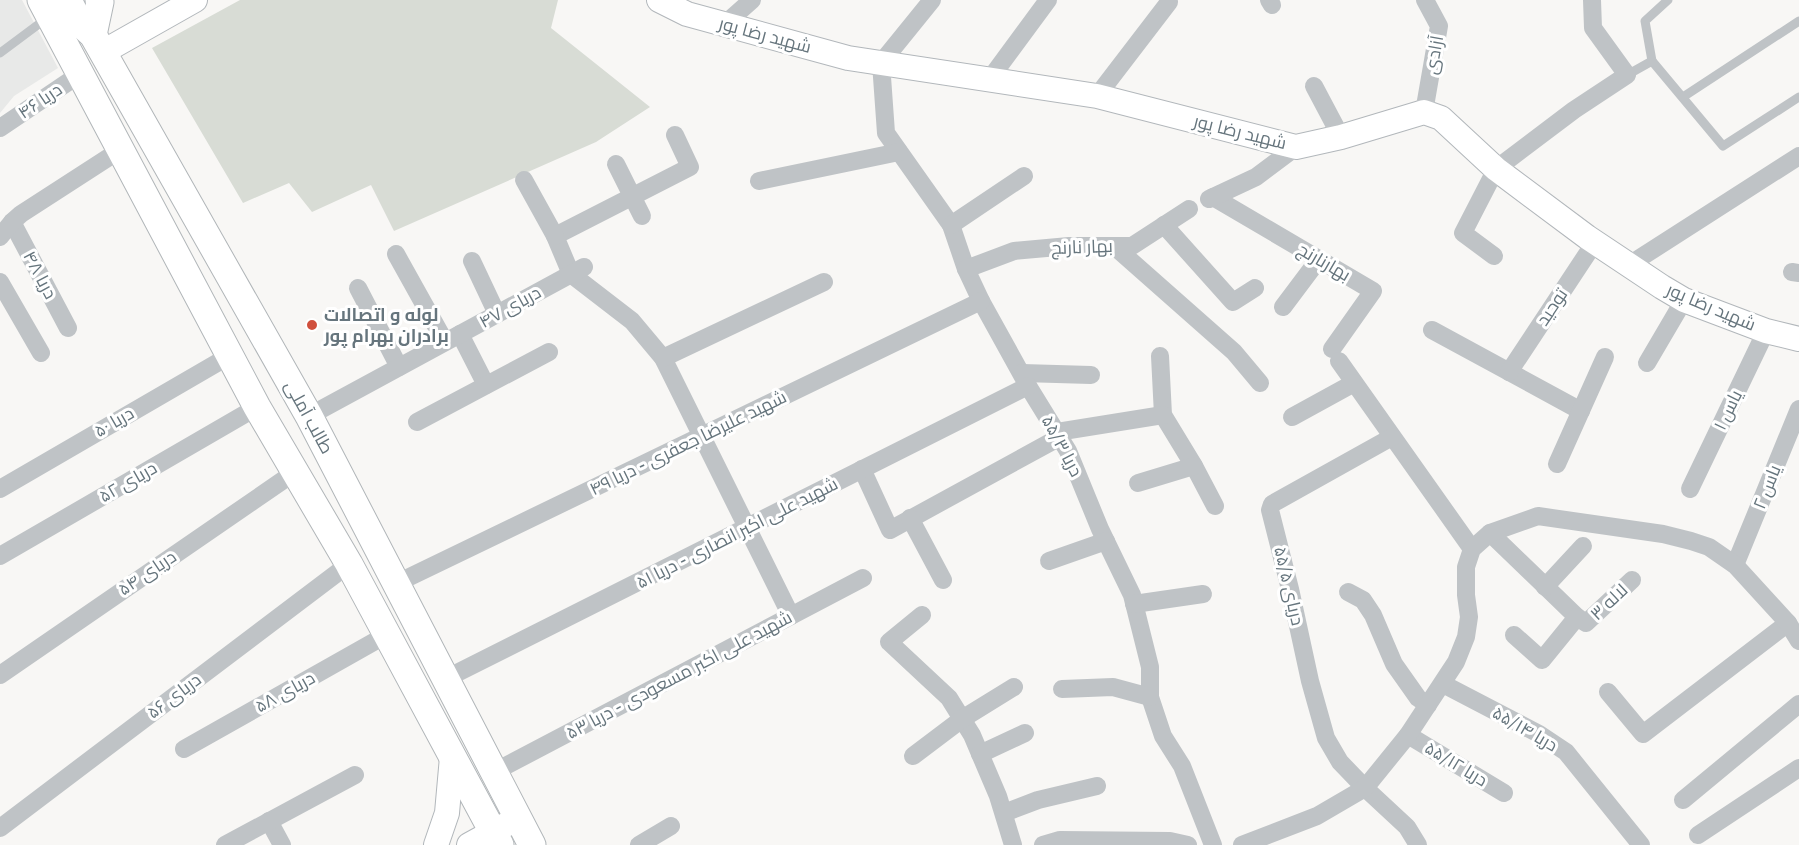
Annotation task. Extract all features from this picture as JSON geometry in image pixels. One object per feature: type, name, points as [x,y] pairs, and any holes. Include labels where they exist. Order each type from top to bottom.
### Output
[{"type":"main road","points":[[98,44],[99,0]]},
{"type":"main road","points":[[47,4],[80,74],[275,440],[348,564],[453,757],[514,837]]},
{"type":"main road","name":"طالب آملی","points":[[47,4],[79,22],[98,44],[292,385],[494,772],[514,837]]},
{"type":"main road","points":[[275,440],[291,456],[299,456],[307,445],[292,385]]},
{"type":"main road","points":[[348,564],[322,506],[322,490],[327,487],[336,487],[344,492],[361,514]]},
{"type":"street","points":[[98,44],[195,0]]},
{"type":"street","name":"شهید رضا پور","points":[[659,0],[687,14],[848,58],[1097,96],[1296,147],[1424,112],[1441,118],[1496,169],[1595,242],[1684,300],[1766,331],[1799,339]]},
{"type":"street","points":[[725,24],[752,0]]},
{"type":"street","points":[[881,63],[932,0]]},
{"type":"street","points":[[989,80],[1048,0]]},
{"type":"street","name":"آزادی","points":[[1424,112],[1439,26],[1425,0]]},
{"type":"street","points":[[1494,256],[1462,233],[1496,169],[1574,110],[1627,75],[1593,28],[1592,0]]},
{"type":"street","points":[[1097,96],[1169,2]]},
{"type":"street","name":"دریا ۵۵/۳","points":[[881,63],[886,133],[951,225],[966,269],[981,301],[1068,451],[1132,596],[1150,667],[1150,697],[1162,736],[1182,766],[1213,845]]},
{"type":"street","name":"دریا ۴۶","points":[[0,128],[80,74]]},
{"type":"street","points":[[1314,86],[1341,136]]},
{"type":"street","points":[[555,236],[690,167],[675,135]]},
{"type":"street","name":"بهارنارنج","points":[[1296,147],[1256,177],[1211,198],[1373,291],[1335,355],[1354,383]]},
{"type":"street","points":[[0,237],[12,222],[120,150]]},
{"type":"street","points":[[759,181],[899,152]]},
{"type":"street","points":[[1629,265],[1799,156]]},
{"type":"street","points":[[616,164],[642,216]]},
{"type":"street","points":[[951,225],[1024,176]]},
{"type":"street","points":[[524,180],[577,270],[632,321],[663,358],[791,616]]},
{"type":"street","name":"بهار نارنج","points":[[966,269],[1014,251],[1069,246],[1132,246],[1189,209]]},
{"type":"street","name":"دریا ۴۸","points":[[12,222],[68,328]]},
{"type":"street","points":[[1164,225],[1233,302],[1255,288]]},
{"type":"street","name":"توحید","points":[[1509,372],[1595,242]]},
{"type":"street","points":[[1114,246],[1234,352],[1260,383]]},
{"type":"street","points":[[396,255],[486,385]]},
{"type":"street","points":[[1282,307],[1319,259]]},
{"type":"street","points":[[472,261],[497,314]]},
{"type":"street","name":"دریای ۴۷","points":[[309,416],[577,270]]},
{"type":"street","points":[[0,282],[41,353]]},
{"type":"street","points":[[663,358],[824,282]]},
{"type":"street","points":[[358,288],[399,367]]},
{"type":"street","points":[[1647,363],[1684,300]]},
{"type":"street","name":"شهید علیرضا جعفری - دریا ۴۹","points":[[395,584],[981,301]]},
{"type":"street","points":[[1432,330],[1581,411]]},
{"type":"street","name":"یاس ۱","points":[[1690,489],[1766,331]]},
{"type":"street","points":[[417,422],[549,352]]},
{"type":"street","name":"دریا ۵۰","points":[[0,489],[229,356]]},
{"type":"street","points":[[1160,356],[1163,415],[1215,506]]},
{"type":"street","points":[[1557,464],[1605,357]]},
{"type":"street","points":[[1025,379],[1090,375]]},
{"type":"street","name":"شهید علی اکبر انصاری - دریا ۵۱","points":[[446,679],[862,470],[1025,379]]},
{"type":"street","points":[[1292,417],[1354,383],[1472,549]]},
{"type":"street","name":"دریای ۵۲","points":[[0,556],[257,407]]},
{"type":"street","name":"یاس ۲","points":[[1735,565],[1799,409]]},
{"type":"street","points":[[862,470],[890,530],[1058,434],[1163,415]]},
{"type":"street","name":"دریای ۵۵/۵","points":[[1365,788],[1340,762],[1326,738],[1310,681],[1270,510],[1272,504],[1392,437]]},
{"type":"street","points":[[1138,483],[1194,466]]},
{"type":"street","name":"دریای ۵۴","points":[[0,675],[295,472]]},
{"type":"street","points":[[1242,845],[1317,816],[1365,788],[1408,735],[1456,662],[1466,637],[1468,617],[1466,567],[1472,549],[1490,533],[1538,516],[1663,534],[1691,541],[1709,548],[1735,565],[1795,631],[1643,734],[1608,692]]},
{"type":"street","points":[[910,518],[943,580]]},
{"type":"street","points":[[1490,533],[1582,620]]},
{"type":"street","points":[[1049,561],[1106,541]]},
{"type":"street","points":[[1545,587],[1584,546]]},
{"type":"street","name":"دریای ۵۶","points":[[0,828],[348,564]]},
{"type":"street","name":"شهید علی اکبر مسعودی - دریا ۵۳","points":[[494,772],[863,578]]},
{"type":"street","name":"لاله ۳","points":[[1514,635],[1542,660],[1582,620],[1632,580]]},
{"type":"street","points":[[1348,592],[1363,600],[1373,615],[1394,664],[1418,698],[1428,705]]},
{"type":"street","points":[[1134,604],[1203,594]]},
{"type":"street","points":[[922,615],[889,642],[950,698],[972,735],[998,796],[1013,845]]},
{"type":"street","name":"دریای ۵۸","points":[[183,749],[386,635]]},
{"type":"street","name":"دریا ۵۵/۱۴","points":[[1443,684],[1539,734],[1566,752],[1641,845]]},
{"type":"street","points":[[913,756],[962,719],[1014,687]]},
{"type":"street","points":[[1062,689],[1113,687],[1150,697]]},
{"type":"street","points":[[1683,800],[1799,704]]},
{"type":"street","points":[[980,754],[1025,733]]},
{"type":"street","name":"دریا ۵۵/۱۲","points":[[1408,735],[1504,793]]},
{"type":"street","points":[[436,845],[447,813],[453,757]]},
{"type":"street","points":[[1698,835],[1799,768]]},
{"type":"street","points":[[225,845],[355,775]]},
{"type":"street","points":[[1004,813],[1038,800],[1097,786]]},
{"type":"street","points":[[1365,788],[1407,827],[1418,845]]},
{"type":"street","points":[[269,821],[282,845]]},
{"type":"street","points":[[639,845],[671,826]]},
{"type":"street","points":[[468,845],[514,837]]},
{"type":"street","points":[[1055,843],[1188,845]]},
{"type":"lane","points":[[1668,0],[1645,21],[1652,61],[1724,146],[1799,97]]},
{"type":"lane","points":[[0,53],[47,4]]},
{"type":"lane","points":[[1683,97],[1799,21]]},
{"type":"lane","points":[[1627,75],[1652,61]]},
{"type":"shaded area","points":[[0,0],[22,0],[58,68],[14,96],[0,113]]},
{"type":"shaded area","points":[[240,0],[558,0],[551,28],[650,107],[596,142],[394,231],[371,185],[312,212],[289,183],[243,203],[152,48]]},
{"type":"place","name":"لوله و اتصالات برادران بهرام پور","points":[[312,325]]}]
